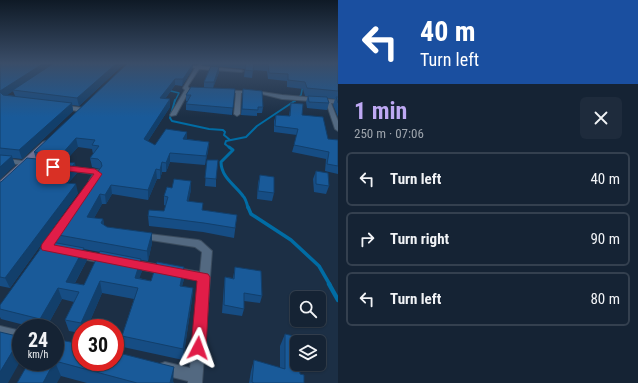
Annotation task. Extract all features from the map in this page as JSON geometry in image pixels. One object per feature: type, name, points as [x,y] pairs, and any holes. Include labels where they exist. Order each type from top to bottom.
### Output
[{"type":"street","points":[[173,115],[190,90],[185,88],[189,81]]},
{"type":"street","points":[[216,90],[262,93],[338,102]]},
{"type":"street","points":[[237,114],[239,92]]},
{"type":"street","points":[[328,101],[338,129]]},
{"type":"street","points":[[60,107],[85,107]]},
{"type":"street","points":[[71,120],[85,107]]},
{"type":"street","points":[[0,187],[54,137]]},
{"type":"street","points":[[0,160],[41,165]]},
{"type":"street","points":[[56,167],[98,172],[90,186]]},
{"type":"street","points":[[38,259],[64,223]]},
{"type":"street","points":[[133,235],[198,244],[207,251],[196,379],[152,366]]},
{"type":"street","points":[[46,247],[204,277]]},
{"type":"street","points":[[0,332],[12,335]]},
{"type":"building","points":[[0,81],[16,81],[0,91]]},
{"type":"building","points":[[27,81],[97,81],[77,98],[13,90]]},
{"type":"building","points":[[109,81],[174,81],[160,98],[170,99],[144,139],[155,145],[166,129],[187,132],[183,139],[209,142],[206,156],[170,153],[166,163],[162,162],[160,170],[156,169],[148,190],[111,185],[105,195],[100,194],[87,217],[103,219],[101,223],[107,227],[152,233],[147,251],[53,234],[102,166],[98,159],[90,158],[99,146],[92,145],[95,140],[76,138],[61,155],[34,152]]},
{"type":"building","points":[[204,81],[214,81],[214,82],[204,82]]},
{"type":"building","points":[[295,81],[338,81],[338,91],[307,88],[305,82]]},
{"type":"building","points":[[191,87],[235,89],[233,108],[186,104],[191,95],[186,95]]},
{"type":"building","points":[[243,89],[262,91],[263,107],[258,107],[258,110],[242,109]]},
{"type":"building","points":[[0,92],[3,95],[72,103],[19,150],[0,148]]},
{"type":"building","points":[[308,96],[327,97],[329,103],[309,102]]},
{"type":"building","points":[[291,103],[303,104],[302,115],[323,117],[328,139],[338,140],[338,166],[327,164],[329,152],[294,145],[298,129],[275,126],[276,115],[290,116]]},
{"type":"building","points":[[0,155],[12,156],[0,167]]},
{"type":"building","points":[[27,158],[75,163],[59,182],[76,184],[5,278],[0,277],[0,182]]},
{"type":"building","points":[[207,160],[218,160],[216,179],[205,178]]},
{"type":"building","points":[[316,171],[328,173],[329,186],[316,184]]},
{"type":"building","points":[[260,175],[274,177],[274,193],[258,191]]},
{"type":"building","points":[[174,179],[191,181],[187,201],[203,203],[202,210],[237,215],[235,228],[148,216],[149,210],[164,211],[168,197],[164,196],[167,187],[172,188]]},
{"type":"building","points":[[46,241],[84,248],[66,282],[84,285],[100,251],[141,259],[135,278],[151,281],[157,262],[184,267],[180,286],[193,288],[183,349],[124,336],[124,330],[138,288],[100,281],[83,319],[72,319],[72,321],[65,320],[79,292],[58,288],[40,319],[0,309],[0,305]]},
{"type":"building","points":[[235,267],[261,271],[262,296],[244,293],[244,309],[224,305],[225,277],[234,279]]},
{"type":"building","points":[[0,332],[12,335],[12,352],[0,372]]},
{"type":"building","points":[[285,334],[290,335],[290,371],[300,371],[300,374],[304,375],[304,383],[252,382],[254,360],[285,369]]},
{"type":"building","points":[[64,341],[72,342],[72,366],[64,363]]},
{"type":"building","points":[[124,354],[174,367],[170,383],[137,383],[92,371],[124,371]]},
{"type":"building","points":[[24,371],[49,371],[43,383],[17,383]]},
{"type":"waterway","points":[[296,100],[301,95],[303,85]]},
{"type":"waterway","points":[[167,90],[179,93],[175,101]]},
{"type":"waterway","points":[[175,100],[170,118],[172,121],[209,129],[223,130],[225,132],[224,135],[230,140]]},
{"type":"waterway","points":[[230,148],[225,144],[226,141],[246,137],[257,126],[296,100]]},
{"type":"waterway","points":[[229,147],[233,150],[221,162],[223,172],[244,197],[248,208]]},
{"type":"waterway","points":[[248,207],[251,214],[291,240],[319,266],[330,285]]},
{"type":"waterway","points":[[329,284],[338,300]]},
{"type":"route","points":[[53,167],[98,172],[98,174],[46,247],[96,258],[204,277],[198,348]]}]
